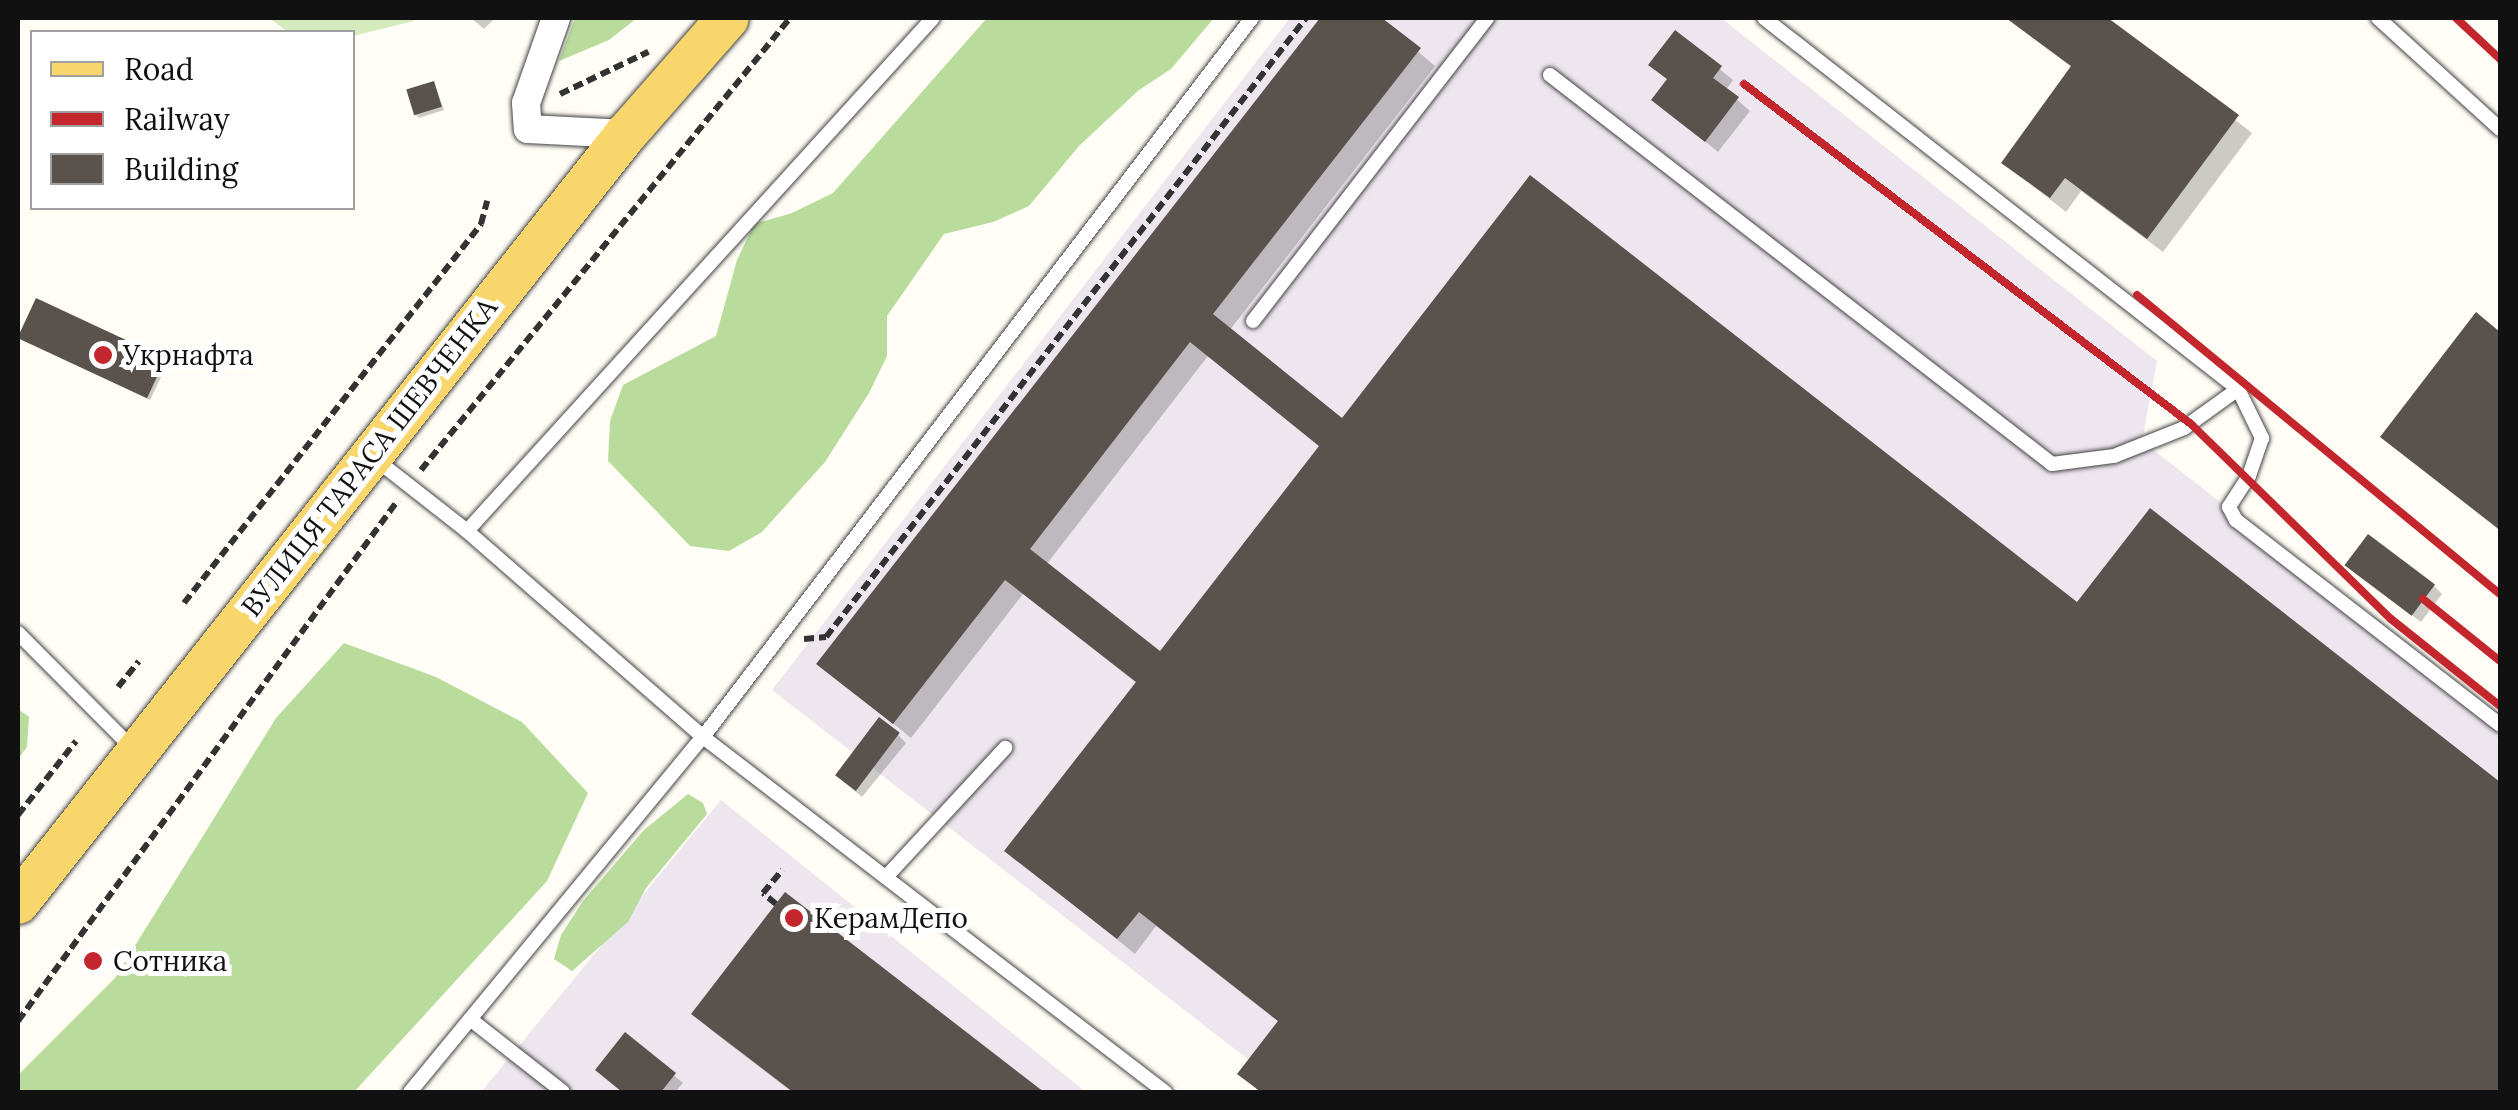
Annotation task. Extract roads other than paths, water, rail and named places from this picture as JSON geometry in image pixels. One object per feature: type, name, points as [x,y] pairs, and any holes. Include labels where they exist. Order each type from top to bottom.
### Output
[{"type":"main road","name":"ВУЛИЦЯ ТАРАСА ШЕВЧЕНКА","points":[[18,903],[626,134],[728,18]]},
{"type":"street","points":[[556,18],[526,103],[528,129],[626,134]]},
{"type":"lane","points":[[468,531],[933,18]]},
{"type":"lane","points":[[410,1092],[704,737],[1252,18]]},
{"type":"lane","points":[[1253,322],[1487,18]]},
{"type":"lane","points":[[1764,18],[2238,389],[2262,438],[2250,476],[2230,508],[2236,520],[2500,725]]},
{"type":"lane","points":[[2378,18],[2500,129]]},
{"type":"lane","points":[[1550,76],[2052,464],[2114,456],[2184,428],[2238,389]]},
{"type":"lane","points":[[370,455],[468,531],[704,737],[1165,1092]]},
{"type":"lane","points":[[18,633],[136,752]]},
{"type":"lane","points":[[886,877],[1005,748]]},
{"type":"lane","points":[[470,1019],[564,1092]]},
{"type":"railway","points":[[2456,18],[2500,59]]},
{"type":"railway","points":[[1744,84],[2191,424],[2391,619],[2500,706]]},
{"type":"railway","points":[[2137,295],[2500,594]]},
{"type":"railway","points":[[2423,599],[2500,661]]},
{"type":"place","name":"Укрнафта","points":[[103,355]]},
{"type":"place","name":"КерамДепо","points":[[794,918]]},
{"type":"place","name":"Сотника","points":[[93,961]]}]
